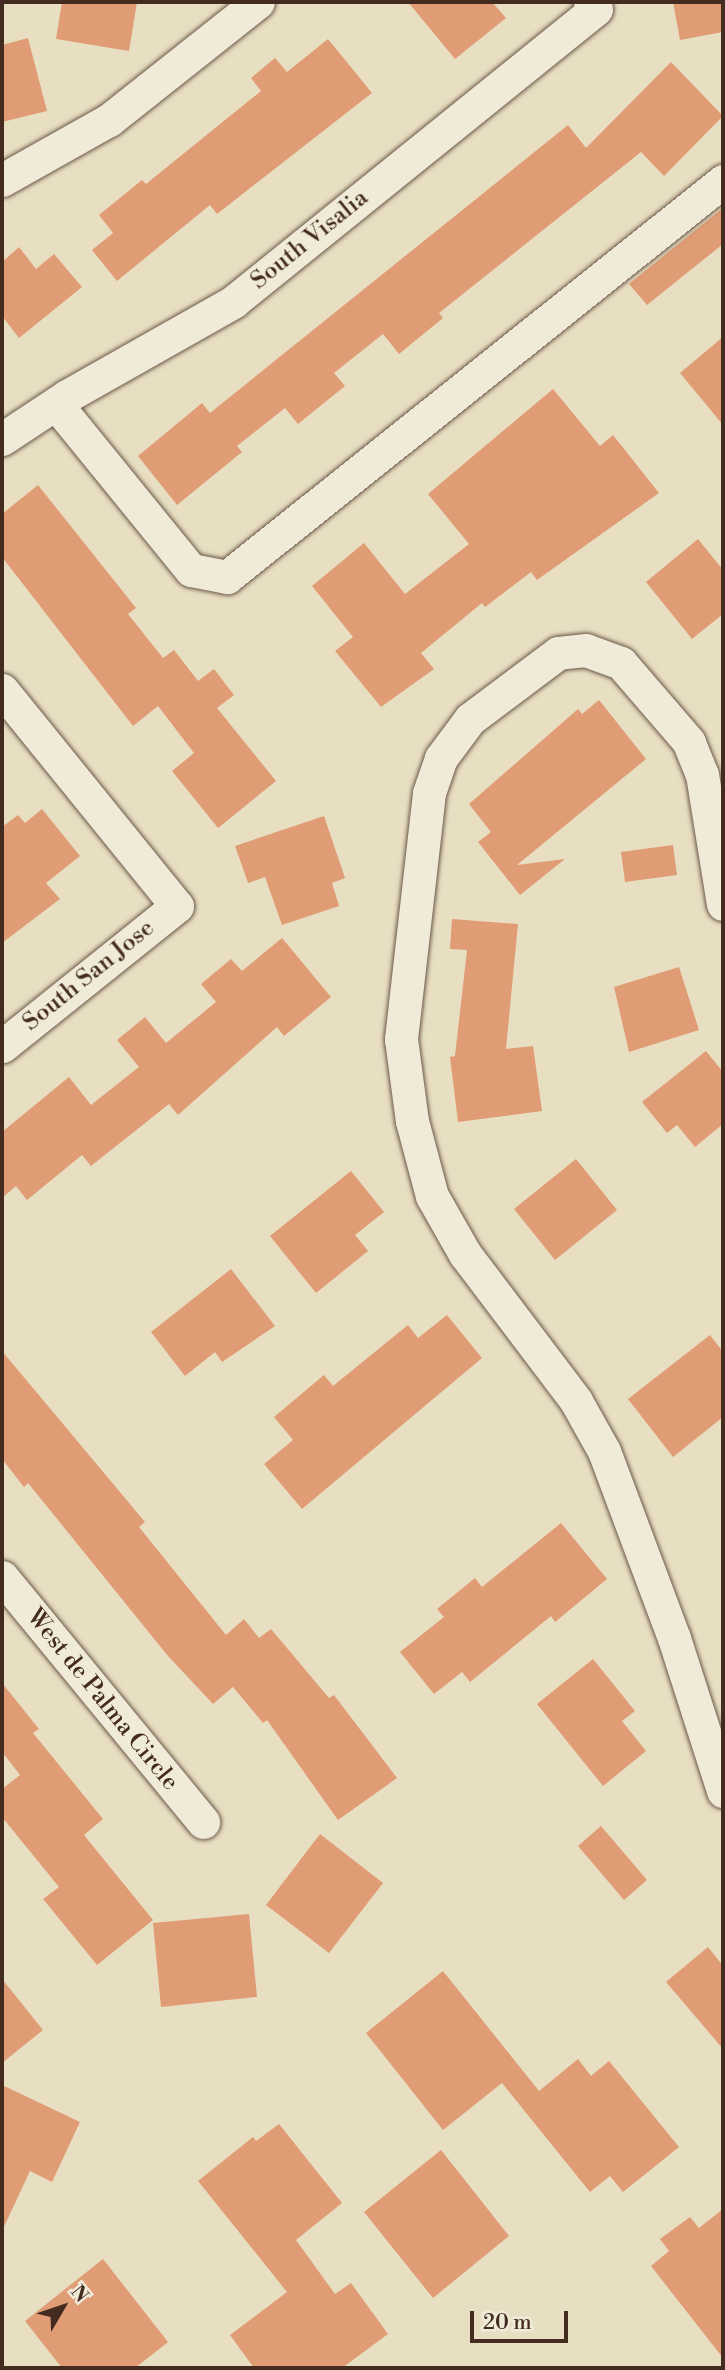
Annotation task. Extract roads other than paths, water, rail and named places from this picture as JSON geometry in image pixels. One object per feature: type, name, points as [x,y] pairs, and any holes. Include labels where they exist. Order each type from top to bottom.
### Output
[{"type":"street","points":[[2,180],[109,120],[258,2]]},
{"type":"street","name":"South Visalia","points":[[2,439],[56,404],[233,302],[593,5]]},
{"type":"street","points":[[56,404],[191,570],[227,578],[723,181]]},
{"type":"street","points":[[723,904],[702,775],[689,742],[621,663],[586,650],[558,653],[470,719],[441,758],[429,793],[401,1039],[412,1121],[432,1196],[466,1254],[576,1401],[608,1462],[670,1626],[723,1790]]},
{"type":"street","name":"South San Jose","points":[[2,690],[177,906],[2,1046]]},
{"type":"street","name":"West de Palma Circle","points":[[2,1577],[203,1822]]}]
